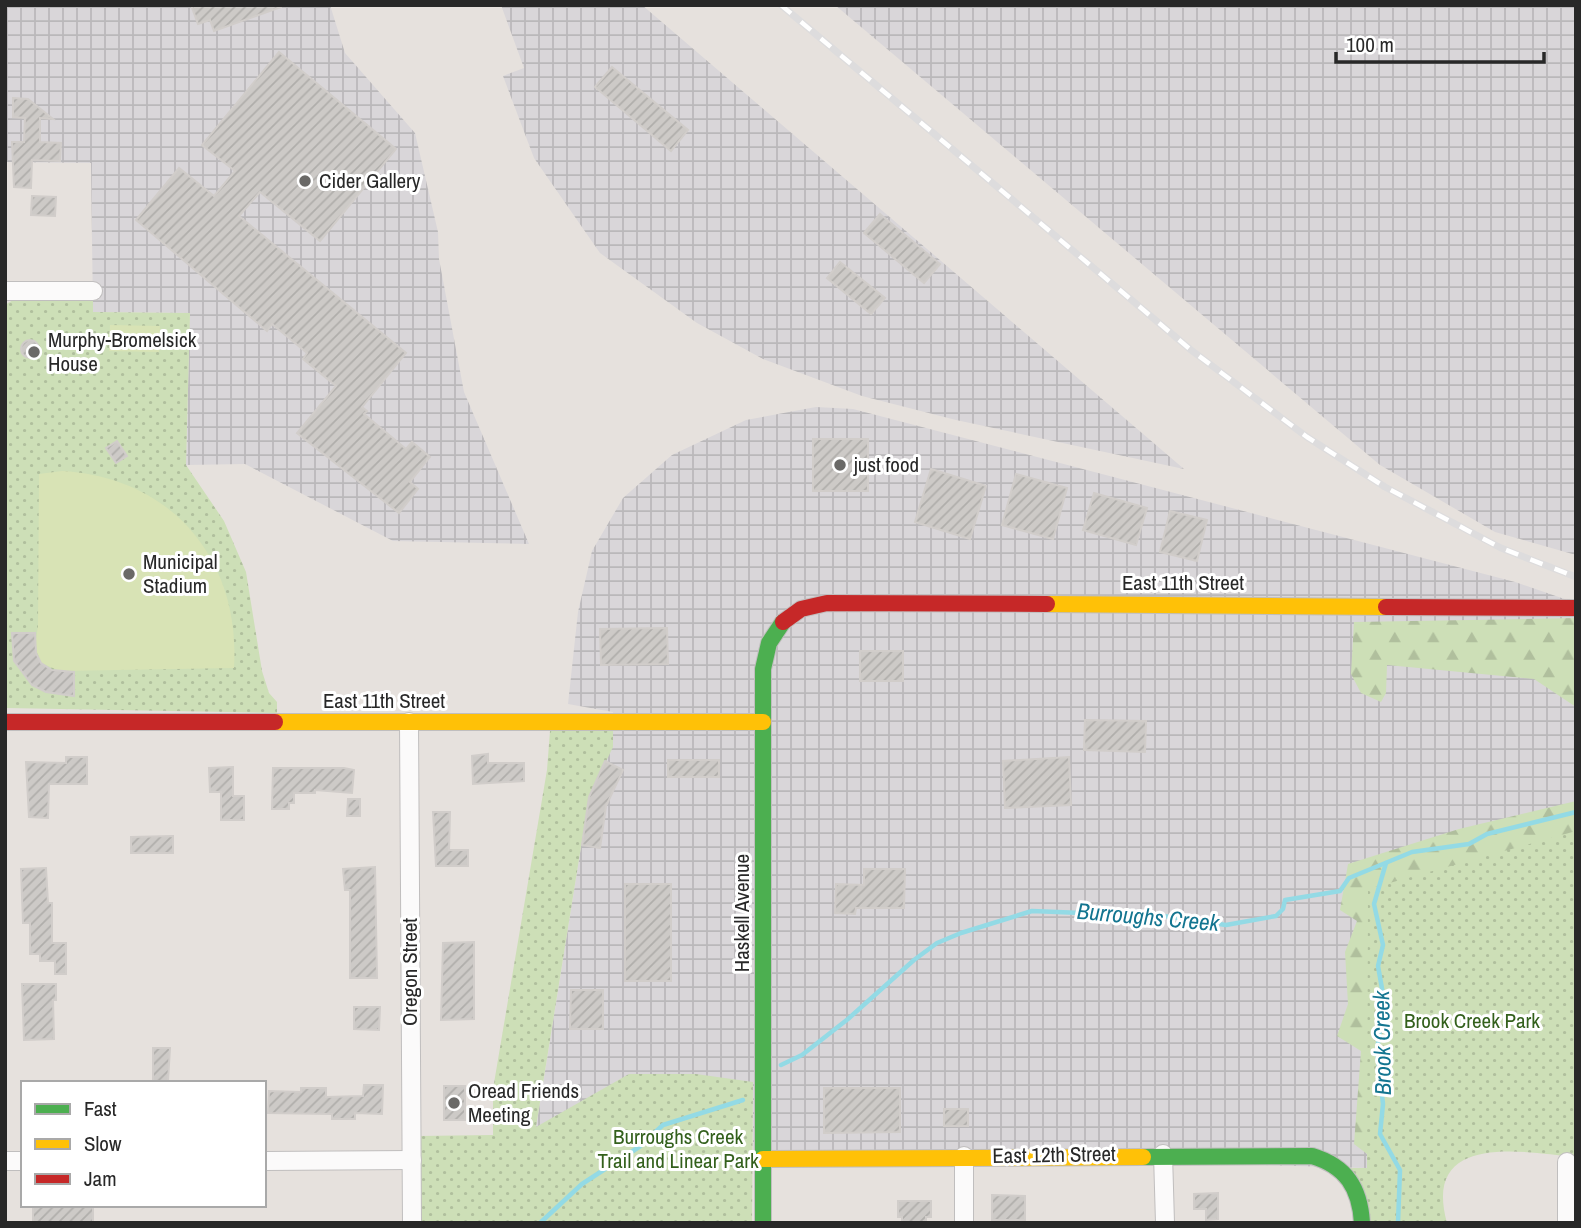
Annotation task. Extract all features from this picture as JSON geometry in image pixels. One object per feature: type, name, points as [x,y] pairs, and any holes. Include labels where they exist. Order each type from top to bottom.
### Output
[{"type":"street","points":[[5,291],[93,291]]},
{"type":"street","name":"East 11th Street","points":[[792,613],[813,604],[828,603],[1576,608]]},
{"type":"street","name":"Haskell Avenue","points":[[763,1223],[763,722],[766,646],[782,620],[792,613]]},
{"type":"street","name":"East 11th Street","points":[[5,722],[763,722]]},
{"type":"street","name":"Oregon Street","points":[[409,722],[412,1223]]},
{"type":"street","points":[[1163,1154],[1165,1223]]},
{"type":"street","name":"East 12th Street","points":[[763,1158],[1298,1154],[1322,1158],[1341,1168],[1359,1193],[1362,1223]]},
{"type":"street","points":[[964,1156],[964,1223]]},
{"type":"street","points":[[266,1161],[412,1160]]},
{"type":"street","points":[[1567,1163],[1567,1223]]},
{"type":"shaded area","points":[[5,5],[330,5],[345,53],[415,133],[438,232],[439,259],[464,392],[529,544],[393,541],[245,464],[186,465],[190,313],[93,312],[91,163],[5,162]]},
{"type":"shaded area","points":[[501,5],[642,5],[1184,469],[956,420],[862,396],[763,359],[697,323],[600,253],[534,158],[503,76],[524,68]]},
{"type":"shaded area","points":[[835,5],[1576,5],[1576,555],[1495,532],[1380,465]]},
{"type":"shaded area","points":[[816,407],[853,409],[1515,582],[1576,603],[1576,831],[1368,890],[1367,1168],[753,1150],[753,1082],[739,1082],[536,1128],[589,797],[605,761],[613,712],[568,704],[578,612],[592,551],[623,498],[672,455],[746,420]]},
{"type":"green space","points":[[13,300],[93,300],[93,312],[190,313],[186,465],[224,521],[246,572],[262,671],[269,693],[277,702],[277,713],[5,708],[5,305]]},
{"type":"green space","points":[[110,325],[160,326],[159,352],[109,351]]},
{"type":"green space","name":"Municipal Stadium","points":[[62,471],[101,477],[136,489],[167,507],[192,531],[212,560],[226,592],[233,629],[234,668],[60,671],[41,663],[35,647],[38,626],[39,474]]},
{"type":"green space","points":[[1576,618],[1576,707],[1534,679],[1387,665],[1386,693],[1381,702],[1361,693],[1351,674],[1354,622]]},
{"type":"green space","name":"Burroughs Creek Trail and Linear Park","points":[[550,731],[613,731],[613,747],[589,797],[536,1127],[629,1074],[696,1074],[753,1082],[752,1223],[418,1223],[417,1136],[493,1135],[493,1089],[547,770]]},
{"type":"green space","name":"Brook Creek Park","points":[[1576,801],[1576,1151],[1521,1144],[1371,1157],[1354,1144],[1361,1051],[1337,1036],[1348,1004],[1345,952],[1357,921],[1340,910],[1348,864],[1459,829]]},
{"type":"green space","name":"Brook Creek Park","points":[[1576,831],[1576,1223],[1574,1157],[1503,1152],[1481,1154],[1462,1161],[1449,1174],[1443,1194],[1447,1223],[1368,1223],[1350,1168],[1367,1168],[1368,889]]},
{"type":"building","points":[[191,5],[281,7],[214,31],[210,20],[198,24]]},
{"type":"building","points":[[279,52],[396,149],[320,241],[260,192],[239,216],[406,353],[362,407],[367,411],[364,414],[406,449],[412,442],[430,457],[410,482],[418,489],[399,513],[297,433],[336,386],[303,359],[307,353],[272,324],[267,331],[136,220],[179,168],[214,196],[235,171],[202,145]]},
{"type":"building","points":[[612,67],[688,130],[671,151],[595,87]]},
{"type":"building","points":[[13,98],[28,99],[53,119],[40,118],[40,142],[61,143],[60,161],[32,160],[31,188],[14,187],[12,142],[24,142],[25,118],[13,117]]},
{"type":"building","points":[[32,196],[56,197],[55,216],[31,215]]},
{"type":"building","points":[[880,214],[940,264],[924,283],[864,233]]},
{"type":"building","points":[[840,262],[885,298],[871,314],[827,278]]},
{"type":"building","name":"Murphy-Bromelsick House","points":[[30,340],[36,343],[39,349],[36,355],[30,358],[24,355],[21,349],[24,343]]},
{"type":"building","name":"just food","points":[[813,439],[868,439],[868,491],[813,491]]},
{"type":"building","points":[[117,441],[127,456],[116,463],[106,448]]},
{"type":"building","points":[[931,469],[986,486],[970,539],[915,522]]},
{"type":"building","points":[[1016,474],[1067,488],[1053,539],[1002,525]]},
{"type":"building","points":[[1094,493],[1147,508],[1136,545],[1083,530]]},
{"type":"building","points":[[1170,511],[1207,520],[1197,561],[1160,552]]},
{"type":"building","points":[[667,628],[668,664],[601,665],[600,629]]},
{"type":"building","points":[[12,633],[35,633],[36,653],[41,663],[52,670],[74,672],[74,696],[46,692],[32,685],[14,661]]},
{"type":"building","points":[[860,651],[903,651],[903,681],[860,681]]},
{"type":"building","points":[[1085,720],[1146,721],[1145,752],[1084,750]]},
{"type":"building","points":[[488,754],[488,763],[524,763],[524,781],[473,784],[472,756]]},
{"type":"building","points":[[66,757],[87,757],[87,784],[49,784],[48,818],[29,817],[26,762],[66,763]]},
{"type":"building","points":[[1069,757],[1071,805],[1005,808],[1003,761]]},
{"type":"building","points":[[668,760],[719,760],[719,777],[668,777]]},
{"type":"building","points":[[605,761],[623,770],[606,806],[600,848],[582,845],[589,797]]},
{"type":"building","points":[[233,767],[233,796],[244,796],[244,820],[221,820],[221,792],[210,792],[209,768]]},
{"type":"building","points":[[273,768],[354,770],[352,793],[315,790],[315,793],[294,793],[294,803],[289,803],[289,809],[272,809]]},
{"type":"building","points":[[348,799],[360,799],[360,816],[347,816]]},
{"type":"building","points":[[433,812],[450,812],[449,850],[468,850],[468,866],[436,866]]},
{"type":"building","points":[[173,836],[173,853],[131,853],[131,837]]},
{"type":"building","points":[[375,867],[377,978],[350,978],[350,890],[345,890],[343,869]]},
{"type":"building","points":[[46,868],[48,903],[52,903],[52,943],[66,943],[66,974],[55,974],[55,961],[40,961],[40,954],[30,954],[30,923],[23,923],[21,869]]},
{"type":"building","points":[[864,869],[905,869],[904,908],[856,908],[855,914],[835,913],[836,884],[864,885]]},
{"type":"building","points":[[625,884],[671,884],[671,981],[625,981]]},
{"type":"building","points":[[474,942],[474,1019],[441,1020],[443,943]]},
{"type":"building","points":[[22,984],[56,984],[56,1000],[53,1000],[54,1039],[24,1040]]},
{"type":"building","points":[[571,990],[603,990],[603,1029],[570,1029]]},
{"type":"building","points":[[354,1007],[380,1007],[379,1030],[354,1029]]},
{"type":"building","points":[[153,1048],[170,1048],[168,1081],[153,1081]]},
{"type":"building","points":[[364,1085],[383,1085],[382,1114],[355,1113],[355,1119],[332,1119],[332,1114],[268,1113],[269,1091],[301,1092],[301,1088],[326,1088],[326,1097],[363,1096]]},
{"type":"building","name":"Oread Friends Meeting","points":[[444,1086],[465,1086],[465,1120],[444,1120]]},
{"type":"building","points":[[824,1088],[900,1088],[900,1132],[824,1133]]},
{"type":"building","points":[[944,1109],[968,1109],[968,1126],[944,1126]]},
{"type":"building","points":[[1218,1193],[1218,1219],[1206,1220],[1206,1209],[1194,1209],[1194,1194]]},
{"type":"building","points":[[992,1195],[1025,1196],[1025,1220],[992,1220]]},
{"type":"building","points":[[898,1201],[931,1201],[931,1217],[926,1217],[926,1223],[902,1223],[902,1217],[898,1217]]},
{"type":"building","points":[[33,1207],[93,1207],[93,1223],[33,1223]]},
{"type":"waterway","name":"Burroughs Creek","points":[[781,1065],[802,1055],[937,943],[961,933],[1032,911],[1107,914],[1129,911],[1226,925],[1276,916],[1283,909],[1285,900],[1340,891],[1349,878],[1412,852],[1469,844],[1487,834],[1576,812]]},
{"type":"waterway","name":"Brook Creek","points":[[1386,863],[1374,904],[1383,945],[1378,966],[1384,1000],[1377,1051],[1383,1104],[1380,1134],[1400,1170],[1398,1223]]},
{"type":"waterway","name":"Burroughs Creek","points":[[540,1223],[582,1184],[639,1147],[663,1125],[743,1100]]},
{"type":"railway","points":[[781,5],[1191,350],[1307,437],[1385,487],[1501,548],[1576,577]]},
{"type":"traffic: fast","points":[[763,1223],[763,669],[769,643],[783,622]]},
{"type":"traffic: fast","points":[[1143,1157],[1312,1156],[1334,1166],[1349,1180],[1358,1199],[1362,1223]]},
{"type":"traffic: slow","points":[[1047,604],[1386,607]]},
{"type":"traffic: slow","points":[[275,722],[763,722]]},
{"type":"traffic: slow","points":[[763,1159],[1143,1157]]},
{"type":"traffic: jam","points":[[783,622],[801,609],[827,603],[1047,604]]},
{"type":"traffic: jam","points":[[1386,607],[1576,608]]},
{"type":"traffic: jam","points":[[5,722],[275,722]]},
{"type":"place","name":"Cider Gallery","points":[[305,181]]},
{"type":"place","name":"Murphy-Bromelsick House","points":[[34,352]]},
{"type":"place","name":"just food","points":[[840,465]]},
{"type":"place","name":"Municipal Stadium","points":[[129,574]]},
{"type":"place","name":"Oread Friends Meeting","points":[[454,1103]]}]
